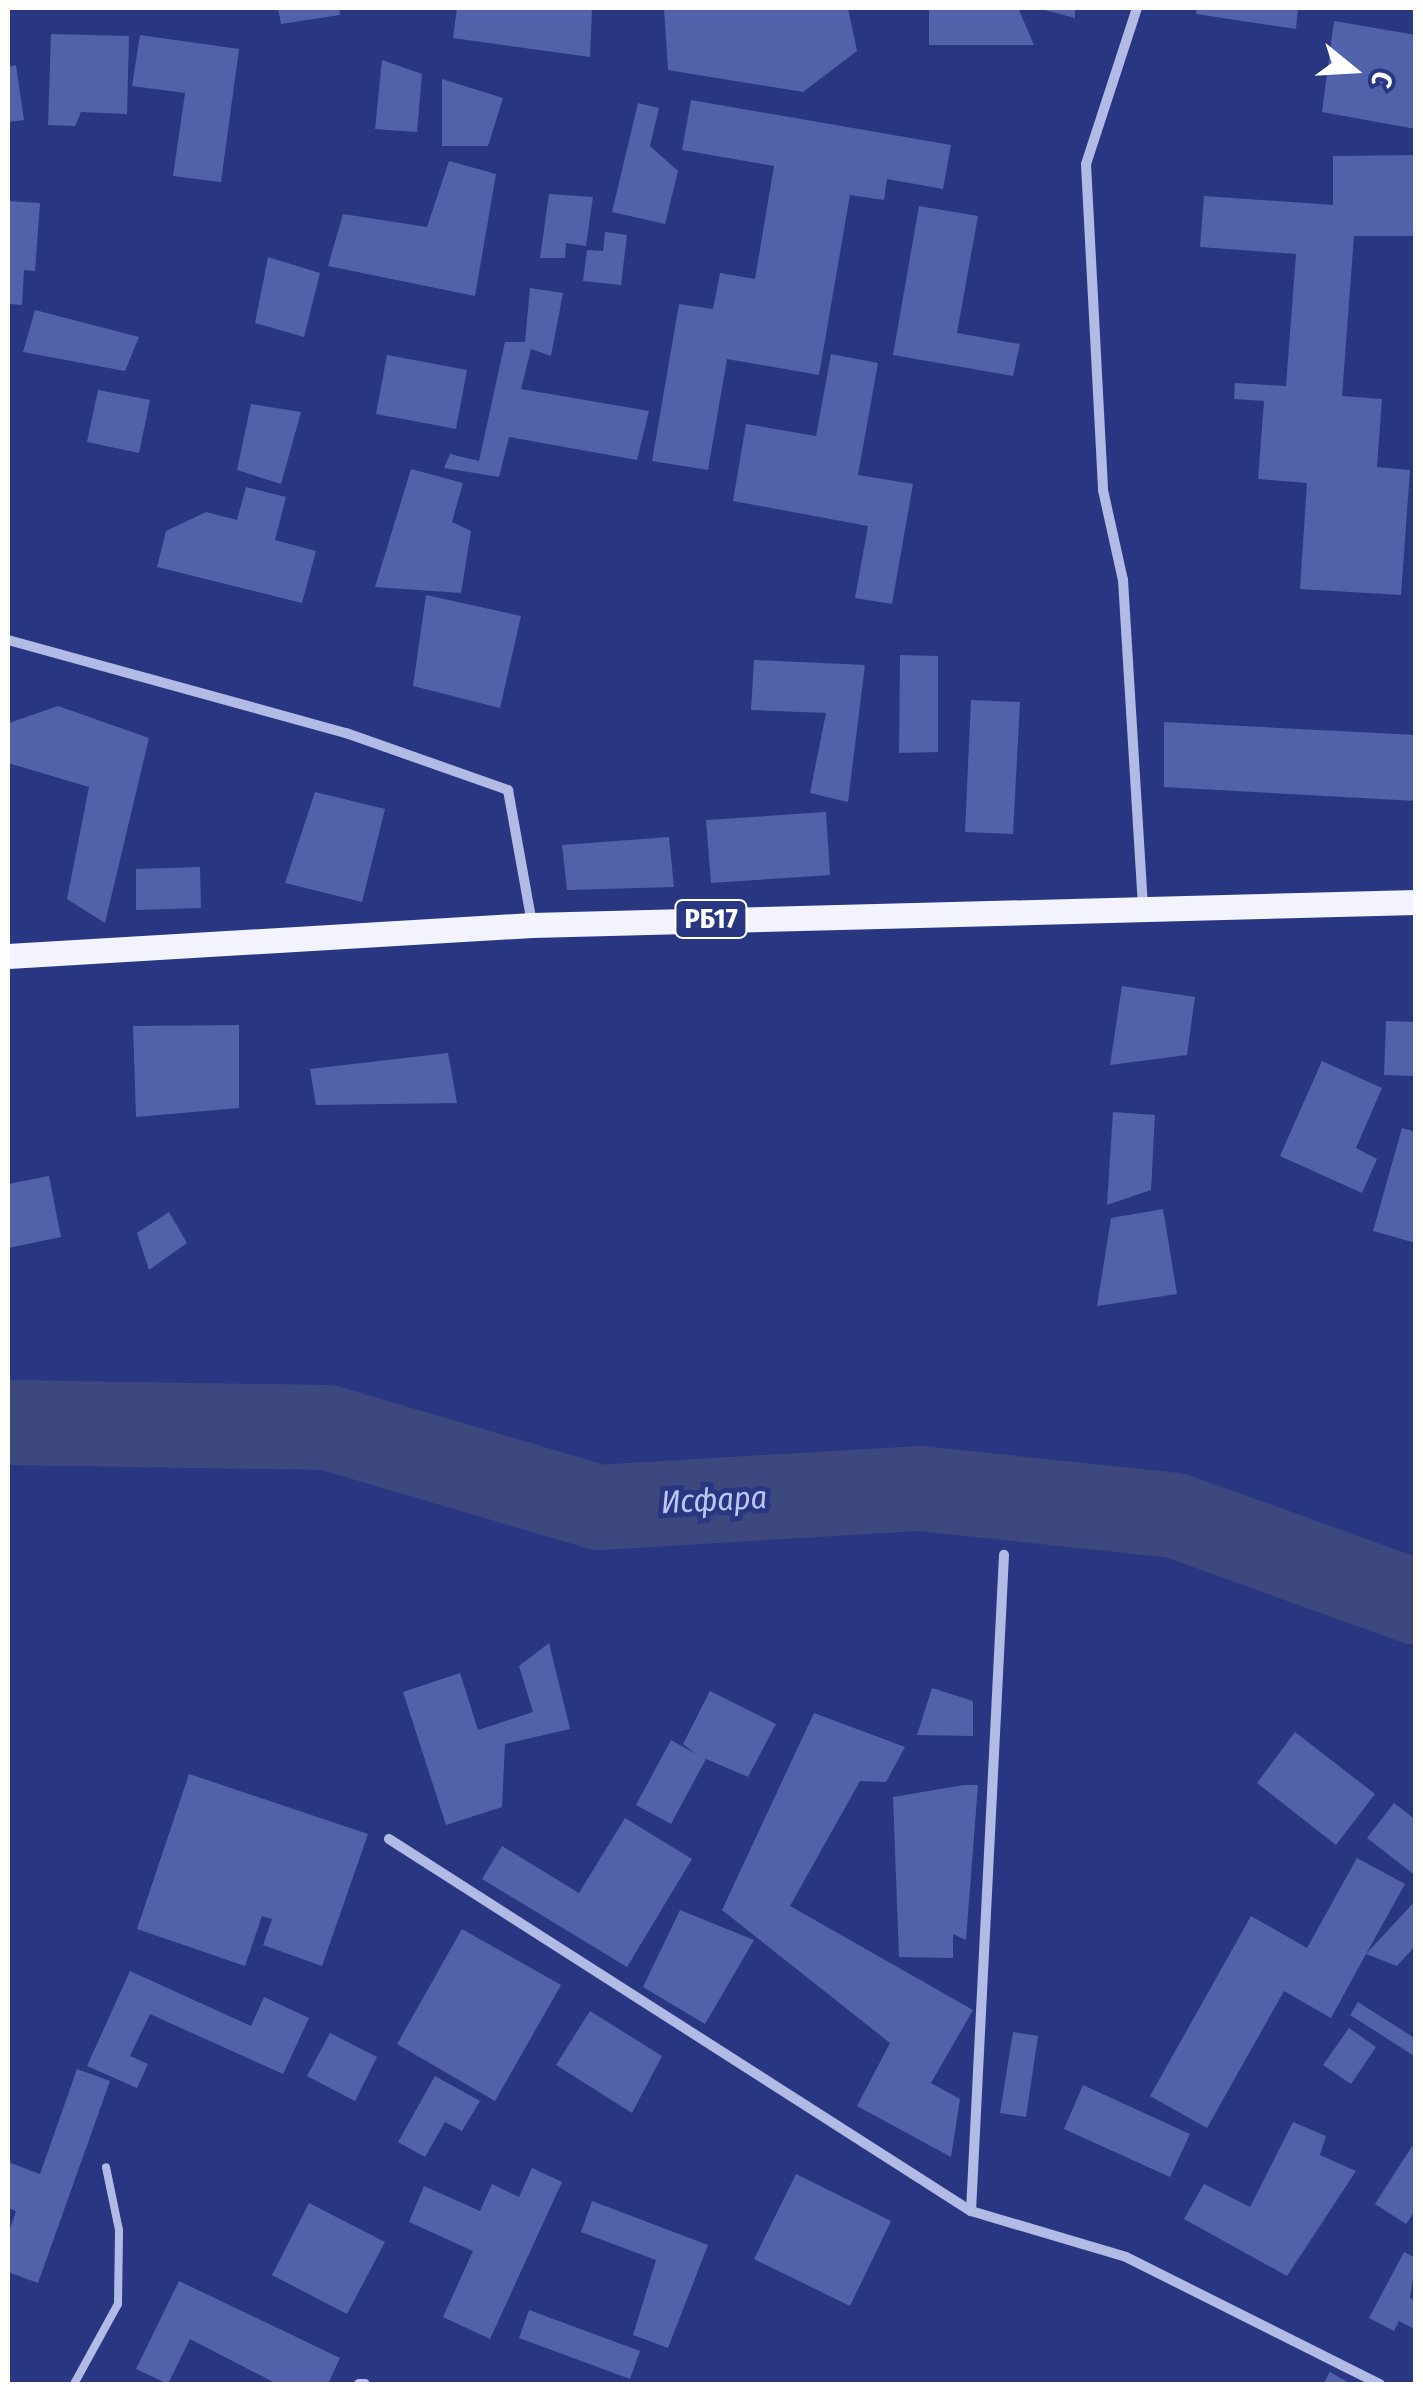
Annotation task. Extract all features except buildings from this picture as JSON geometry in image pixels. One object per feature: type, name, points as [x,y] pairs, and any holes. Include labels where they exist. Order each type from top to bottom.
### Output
[{"type":"main road","name":"РБ17","points":[[8,956],[532,925],[1142,904],[1416,902]]},
{"type":"street","points":[[1137,8],[1086,164],[1103,490],[1123,580],[1142,904]]},
{"type":"street","points":[[8,640],[346,733],[508,790],[532,925]]},
{"type":"street","points":[[971,2211],[1004,1555]]},
{"type":"street","points":[[388,1839],[971,2211],[1126,2257],[1380,2384]]},
{"type":"lane","points":[[74,2384],[118,2304],[119,2230],[106,2167]]},
{"type":"waterway","name":"Исфара","points":[[8,1422],[327,1427],[598,1507],[919,1488],[1175,1515],[1416,1602]]}]
